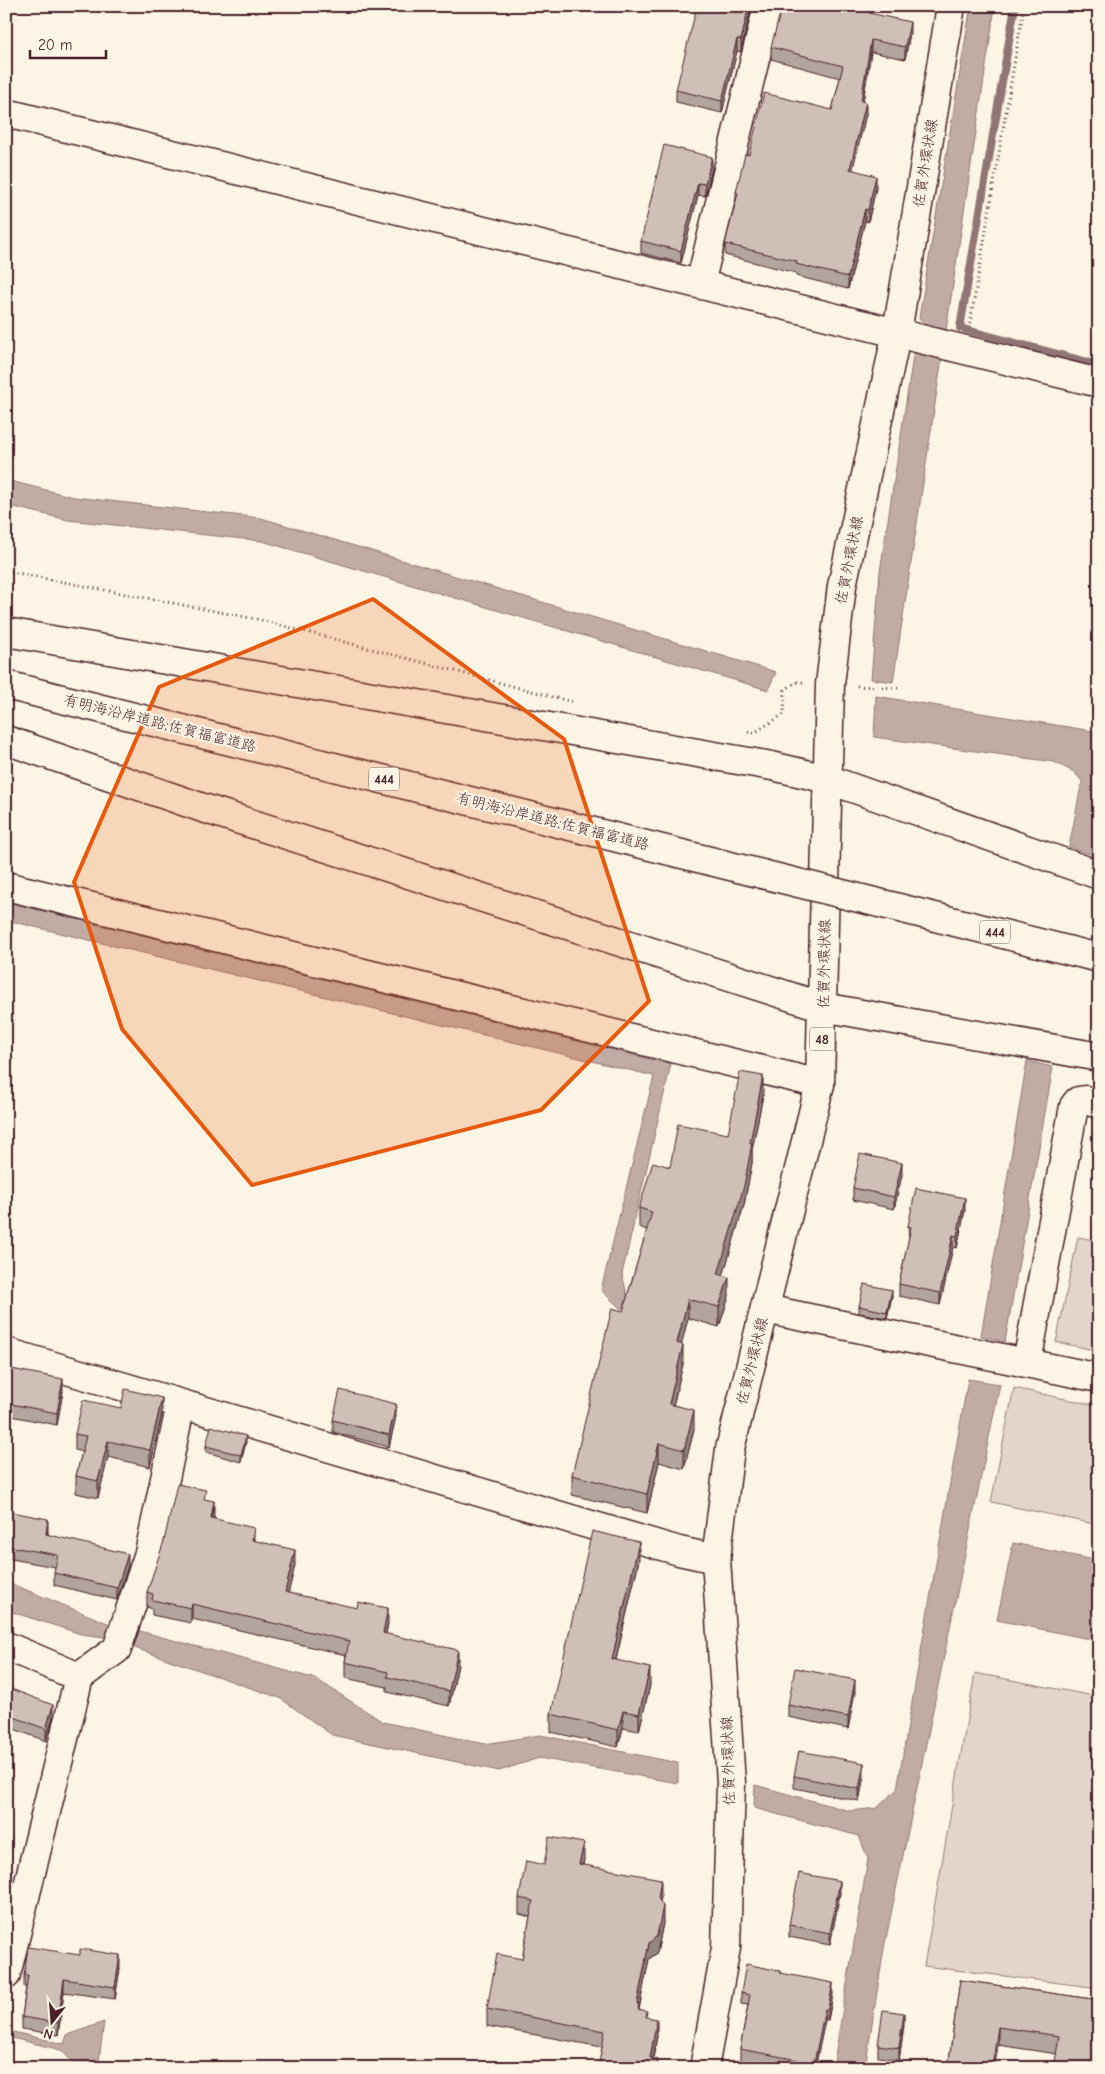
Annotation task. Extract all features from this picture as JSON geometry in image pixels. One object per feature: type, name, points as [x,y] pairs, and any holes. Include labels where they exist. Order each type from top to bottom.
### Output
[{"type":"main road","points":[[700,284],[768,6]]},
{"type":"main road","name":"佐賀外環状線","points":[[704,2068],[726,1948],[731,1783],[716,1559],[730,1449],[820,1084],[830,684],[842,586],[904,334],[951,6]]},
{"type":"main road","points":[[6,113],[1099,382]]},
{"type":"main road","points":[[6,632],[772,766],[827,779],[1099,875]]},
{"type":"main road","name":"有明海沿岸道路;佐賀福富道路","points":[[6,684],[1099,958]]},
{"type":"main road","points":[[6,740],[203,808],[823,1007],[1099,1057]]},
{"type":"main road","points":[[6,886],[820,1084]]},
{"type":"main road","points":[[1027,1363],[1074,1106],[1078,1101],[1085,1100],[1099,1104]]},
{"type":"main road","points":[[765,1309],[1099,1378]]},
{"type":"main road","points":[[6,1352],[679,1550],[716,1559]]},
{"type":"main road","points":[[6,1975],[78,1677],[117,1649],[149,1553],[181,1404]]},
{"type":"main road","points":[[6,1646],[78,1677]]},
{"type":"path","points":[[970,322],[1024,6]]},
{"type":"path","points":[[6,571],[261,620],[578,703]]},
{"type":"path","points":[[744,732],[754,733],[784,714],[785,690],[796,682],[899,688]]},
{"type":"highlighted area","points":[[373,599],[564,739],[649,1001],[541,1110],[252,1185],[122,1029],[74,882],[159,687]]},
{"type":"shaded area","points":[[971,6],[995,6],[893,682],[871,679],[880,572],[914,350],[920,346],[925,325],[919,318]]},
{"type":"shaded area","points":[[6,480],[74,497],[261,518],[776,672],[768,690],[262,541],[68,520],[6,505]]},
{"type":"shaded area","points":[[876,696],[1099,732],[1099,841],[1096,856],[1069,847],[1082,781],[1074,772],[1054,762],[874,737]]},
{"type":"shaded area","points":[[6,902],[671,1064],[622,1274],[629,1303],[621,1309],[601,1290],[654,1076],[6,920]]},
{"type":"shaded area","points":[[1027,1061],[1053,1067],[1005,1342],[981,1336]]},
{"type":"shaded area","points":[[1078,1237],[1099,1241],[1099,1351],[1056,1342]]},
{"type":"shaded area","points":[[968,1379],[1000,1384],[884,1948],[865,2068],[833,2068],[868,1859],[859,1836],[754,1808],[755,1785],[850,1811],[877,1808],[897,1789]]},
{"type":"shaded area","points":[[1014,1388],[1099,1406],[1099,1525],[991,1502]]},
{"type":"shaded area","points":[[1013,1543],[1099,1561],[1099,1641],[997,1620]]},
{"type":"shaded area","points":[[6,1580],[115,1626],[112,1638],[81,1634],[6,1610]]},
{"type":"shaded area","points":[[136,1630],[316,1679],[383,1722],[485,1744],[540,1735],[678,1763],[678,1783],[539,1758],[499,1771],[332,1735],[280,1698],[129,1646]]},
{"type":"shaded area","points":[[975,1673],[1099,1697],[1099,1988],[924,1966]]},
{"type":"shaded area","points":[[104,2022],[98,2068],[78,2068],[61,2050],[12,2038],[13,2032],[64,2044],[67,2035]]},
{"type":"building","points":[[697,6],[749,6],[741,40],[737,39],[722,101],[676,90]]},
{"type":"building","points":[[782,6],[870,6],[869,13],[910,22],[905,47],[871,40],[861,101],[866,102],[850,169],[876,176],[868,210],[865,209],[848,277],[796,264],[797,261],[725,244],[738,193],[736,192],[745,154],[749,155],[764,93],[832,110],[843,66],[771,47]]},
{"type":"building","points":[[664,145],[712,157],[705,184],[698,183],[681,251],[641,241]]},
{"type":"building","points":[[740,1072],[763,1076],[744,1186],[718,1274],[729,1277],[719,1307],[688,1299],[677,1343],[683,1345],[669,1404],[694,1410],[684,1450],[659,1443],[647,1494],[572,1475],[612,1308],[623,1311],[652,1212],[639,1208],[653,1162],[670,1167],[678,1124],[728,1134]]},
{"type":"building","points":[[860,1154],[902,1163],[894,1197],[853,1188]]},
{"type":"building","points":[[916,1188],[965,1198],[957,1236],[953,1235],[940,1293],[899,1284],[911,1227],[908,1226]]},
{"type":"building","points":[[864,1284],[892,1290],[887,1312],[859,1306]]},
{"type":"building","points":[[6,1368],[63,1379],[57,1413],[6,1403]]},
{"type":"building","points":[[125,1389],[162,1398],[150,1450],[108,1441],[98,1481],[76,1476],[86,1436],[75,1434],[83,1400],[121,1408]]},
{"type":"building","points":[[340,1390],[396,1404],[389,1435],[333,1420]]},
{"type":"building","points":[[211,1426],[246,1436],[241,1455],[206,1446]]},
{"type":"building","points":[[177,1484],[206,1490],[204,1499],[214,1501],[211,1518],[254,1528],[252,1540],[295,1550],[285,1592],[357,1608],[358,1602],[388,1608],[383,1633],[458,1650],[449,1691],[387,1677],[388,1672],[345,1662],[349,1641],[192,1604],[191,1608],[152,1600],[153,1594],[147,1592],[164,1541]]},
{"type":"building","points":[[6,1511],[48,1519],[46,1534],[128,1554],[117,1588],[54,1573],[58,1555],[6,1546]]},
{"type":"building","points":[[592,1531],[639,1542],[612,1659],[650,1668],[639,1714],[623,1711],[618,1730],[551,1714]]},
{"type":"building","points":[[795,1668],[855,1680],[848,1717],[788,1705]]},
{"type":"building","points":[[6,1687],[53,1705],[46,1729],[6,1714]]},
{"type":"building","points":[[799,1751],[864,1763],[859,1789],[794,1776]]},
{"type":"building","points":[[549,1837],[584,1843],[579,1864],[661,1879],[658,1898],[663,1906],[657,1936],[649,1943],[637,2004],[639,2004],[638,2009],[647,2011],[646,2017],[657,2019],[650,2058],[658,2060],[657,2068],[598,2068],[605,2031],[487,2009],[497,1954],[522,1959],[533,1901],[519,1898],[526,1861],[544,1865]]},
{"type":"building","points":[[799,1873],[840,1881],[830,1933],[789,1925]]},
{"type":"building","points":[[28,1947],[80,1955],[80,1949],[120,1955],[115,1987],[64,1979],[58,2023],[22,2017],[28,1975],[24,1975]]},
{"type":"building","points":[[746,1964],[780,1971],[780,1973],[833,1983],[828,2009],[825,2009],[814,2063],[740,2049],[750,1995],[741,1993]]},
{"type":"building","points":[[960,1980],[1099,2000],[1099,2068],[1075,2068],[1075,2065],[1055,2062],[1059,2036],[998,2027],[992,2068],[948,2068]]},
{"type":"building","points":[[883,2010],[904,2013],[899,2048],[878,2045]]},
{"type":"waterway","points":[[1015,6],[960,328],[1099,365]]}]
